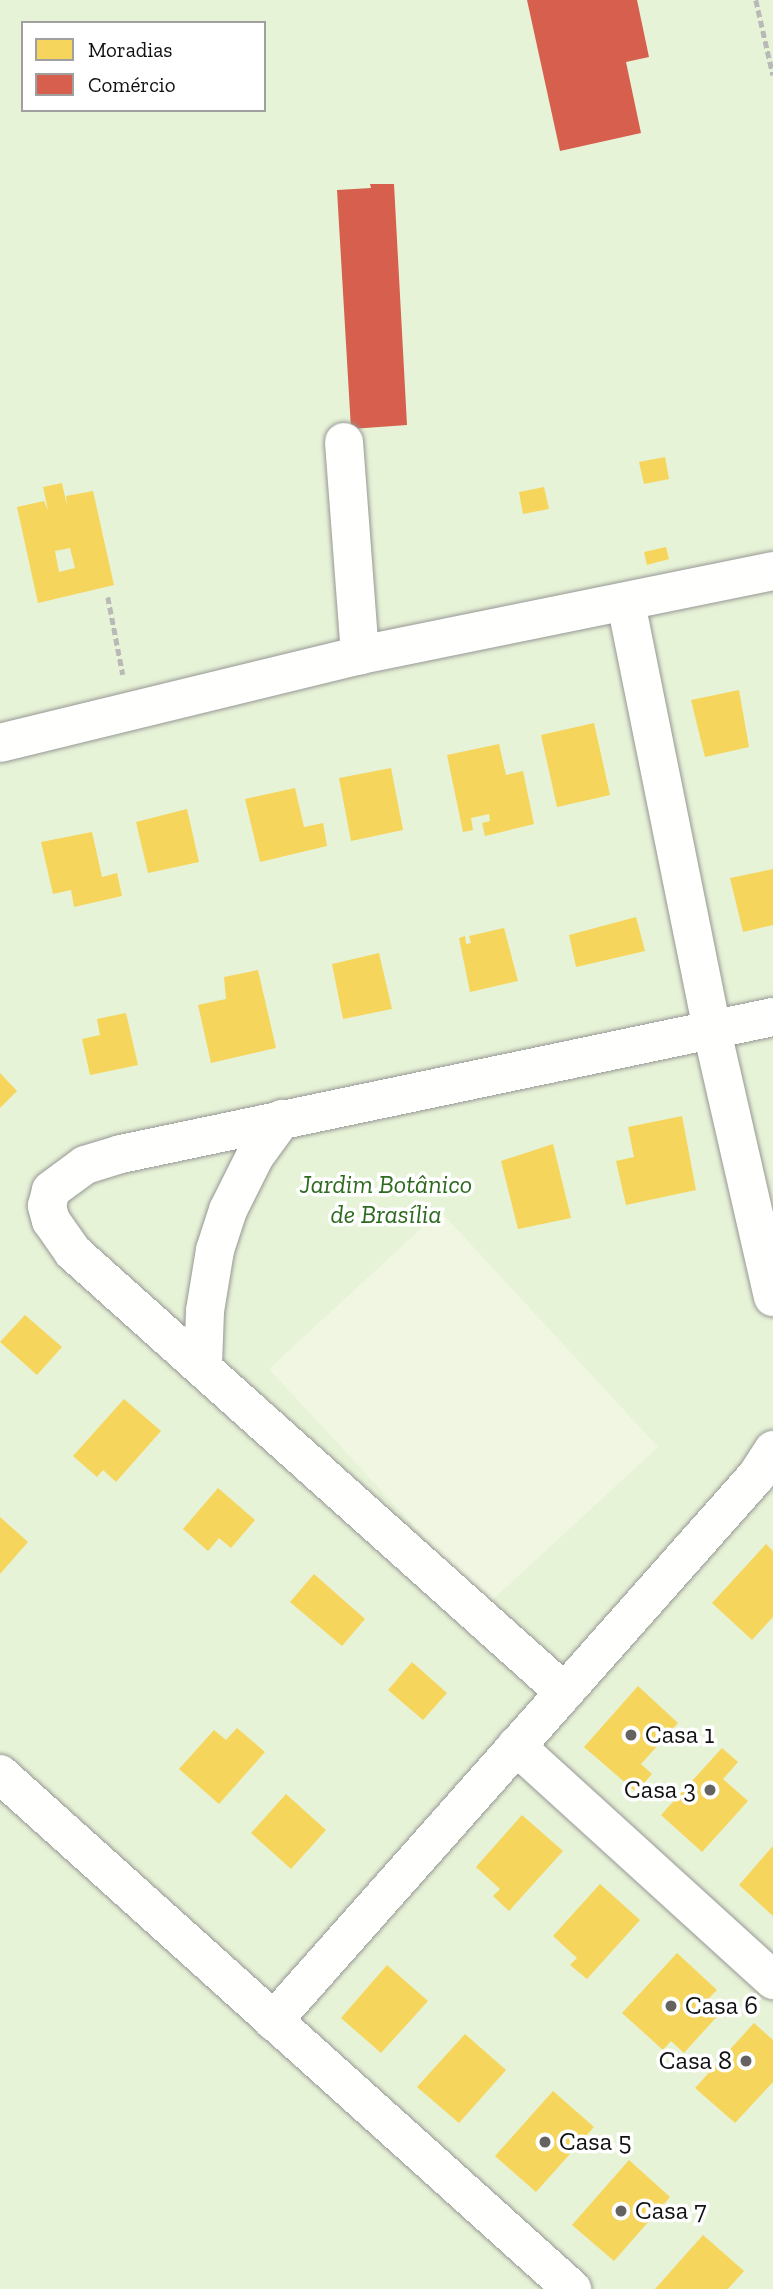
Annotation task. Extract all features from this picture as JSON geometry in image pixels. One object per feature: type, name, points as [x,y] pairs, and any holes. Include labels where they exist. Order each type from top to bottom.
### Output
[{"type":"street","points":[[344,442],[360,655]]},
{"type":"street","points":[[0,743],[360,655],[773,571]]},
{"type":"street","points":[[626,603],[712,1031],[773,1297]]},
{"type":"street","points":[[564,1692],[203,1364],[73,1252],[51,1221],[47,1206],[51,1191],[85,1165],[121,1154],[773,1017]]},
{"type":"street","points":[[203,1364],[205,1311],[215,1250],[228,1210],[255,1156],[282,1119]]},
{"type":"street","points":[[273,2021],[564,1692],[768,1471]]},
{"type":"street","points":[[516,1746],[773,1980]]},
{"type":"street","points":[[0,1774],[572,2289]]},
{"type":"path","points":[[756,0],[773,75]]},
{"type":"green space","name":"Jardim Botânico de Brasília","points":[[0,0],[773,0],[773,2289],[0,2289]]},
{"type":"green space","points":[[440,1211],[658,1447],[487,1605],[269,1369]]},
{"type":"building: Moradias","points":[[665,457],[669,479],[644,484],[639,462]]},
{"type":"building: Moradias","points":[[62,483],[67,506],[66,496],[93,491],[114,585],[38,603],[17,507],[44,501],[48,510],[43,487]],"holes":[[[70,548],[75,568],[59,572],[55,551]]]},
{"type":"building: Moradias","points":[[544,487],[549,509],[523,514],[519,492]]},
{"type":"building: Moradias","points":[[666,547],[669,559],[647,565],[644,552]]},
{"type":"building: Moradias","points":[[739,690],[749,747],[705,757],[691,700]]},
{"type":"building: Moradias","points":[[594,723],[610,795],[557,807],[541,735]]},
{"type":"building: Moradias","points":[[499,744],[506,775],[523,771],[534,824],[485,836],[482,823],[490,821],[489,814],[471,818],[473,830],[463,832],[447,755]]},
{"type":"building: Moradias","points":[[391,768],[403,830],[351,841],[339,778]]},
{"type":"building: Moradias","points":[[295,788],[304,827],[323,823],[327,846],[260,862],[245,799]]},
{"type":"building: Moradias","points":[[187,809],[199,862],[148,873],[136,822]]},
{"type":"building: Moradias","points":[[92,832],[102,877],[117,873],[122,896],[74,907],[71,890],[53,894],[41,842]]},
{"type":"building: Moradias","points":[[773,869],[773,925],[743,932],[730,878]]},
{"type":"building: Moradias","points":[[636,917],[645,951],[576,967],[569,935]]},
{"type":"building: Moradias","points":[[504,928],[518,981],[470,992],[459,938],[465,936],[466,944],[471,943],[469,936]]},
{"type":"building: Moradias","points":[[379,953],[392,1009],[343,1019],[332,964]]},
{"type":"building: Moradias","points":[[258,970],[276,1048],[211,1063],[198,1005],[226,999],[224,977]]},
{"type":"building: Moradias","points":[[126,1013],[138,1065],[90,1075],[82,1039],[100,1035],[97,1019]]},
{"type":"building: Moradias","points":[[0,1073],[17,1091],[0,1108]]},
{"type":"building: Moradias","points":[[682,1116],[696,1190],[626,1205],[616,1161],[634,1157],[628,1127]]},
{"type":"building: Moradias","points":[[553,1144],[571,1218],[518,1229],[501,1161]]},
{"type":"building: Moradias","points":[[25,1315],[62,1347],[37,1375],[0,1342]]},
{"type":"building: Moradias","points":[[124,1399],[161,1431],[116,1482],[103,1470],[97,1477],[73,1456]]},
{"type":"building: Moradias","points":[[218,1488],[255,1520],[231,1548],[219,1538],[208,1551],[183,1529]]},
{"type":"building: Moradias","points":[[0,1517],[28,1542],[0,1574]]},
{"type":"building: Moradias","points":[[766,1544],[773,1551],[773,1617],[752,1640],[712,1603]]},
{"type":"building: Moradias","points":[[314,1574],[365,1619],[342,1646],[290,1602]]},
{"type":"building: Moradias","points":[[412,1662],[447,1693],[423,1720],[388,1690]]},
{"type":"building: Moradias","name":"Casa 1","points":[[638,1686],[678,1723],[641,1764],[652,1774],[636,1792],[584,1747]]},
{"type":"building: Moradias","points":[[237,1728],[265,1752],[219,1804],[179,1769],[214,1730],[226,1740]]},
{"type":"building: Moradias","name":"Casa 3","points":[[722,1748],[738,1762],[723,1779],[748,1801],[702,1852],[661,1815]]},
{"type":"building: Moradias","points":[[286,1794],[326,1830],[291,1869],[251,1833]]},
{"type":"building: Moradias","points":[[522,1815],[563,1851],[509,1911],[493,1896],[500,1889],[476,1867]]},
{"type":"building: Moradias","points":[[773,1846],[773,1916],[739,1885]]},
{"type":"building: Moradias","points":[[600,1884],[640,1920],[587,1979],[570,1965],[577,1958],[553,1936]]},
{"type":"building: Moradias","name":"Casa 6","points":[[677,1953],[717,1990],[707,2000],[721,2012],[684,2053],[671,2041],[663,2050],[622,2013]]},
{"type":"building: Moradias","points":[[387,1965],[428,2001],[381,2053],[341,2018]]},
{"type":"building: Moradias","name":"Casa 8","points":[[754,2023],[773,2040],[773,2082],[735,2123],[695,2088]]},
{"type":"building: Moradias","points":[[465,2034],[506,2070],[459,2123],[417,2087]]},
{"type":"building: Moradias","name":"Casa 5","points":[[553,2091],[594,2127],[536,2192],[495,2156]]},
{"type":"building: Moradias","name":"Casa 7","points":[[629,2160],[670,2197],[614,2261],[572,2225]]},
{"type":"building: Moradias","points":[[703,2235],[744,2271],[728,2289],[655,2289]]},
{"type":"building: Comércio","points":[[527,0],[637,0],[649,57],[626,62],[641,133],[560,151]]},
{"type":"building: Comércio","points":[[370,184],[394,184],[407,425],[351,429],[337,190],[371,188]]},
{"type":"place","name":"Casa 1","points":[[631,1735]]},
{"type":"place","name":"Casa 3","points":[[710,1790]]},
{"type":"place","name":"Casa 6","points":[[671,2006]]},
{"type":"place","name":"Casa 8","points":[[746,2061]]},
{"type":"place","name":"Casa 5","points":[[545,2142]]},
{"type":"place","name":"Casa 7","points":[[621,2211]]}]
